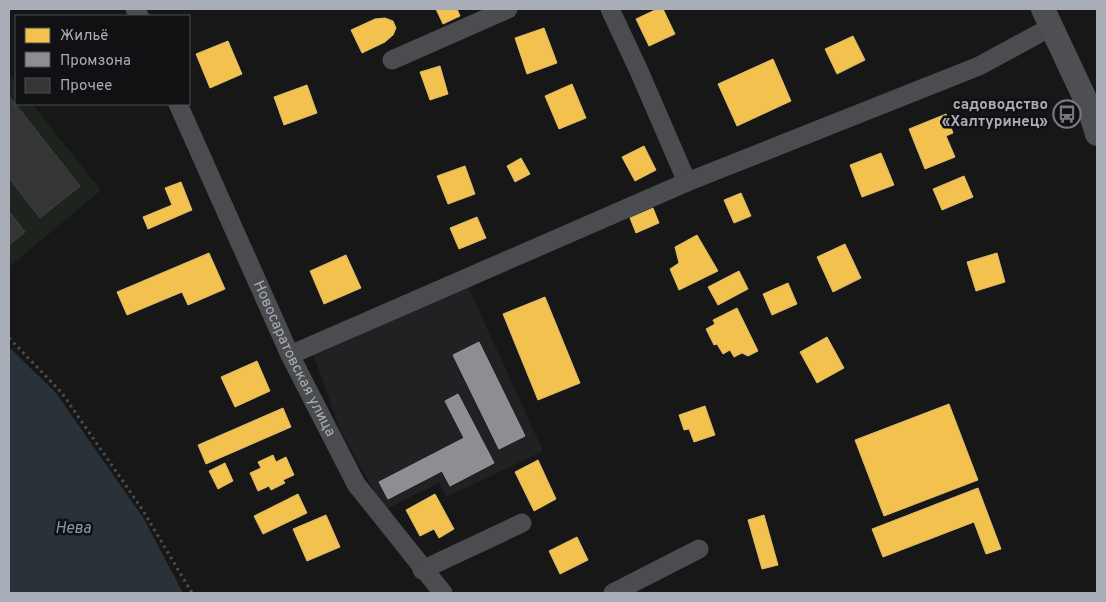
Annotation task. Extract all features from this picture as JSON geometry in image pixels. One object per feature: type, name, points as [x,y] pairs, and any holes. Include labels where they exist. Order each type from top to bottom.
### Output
[{"type":"main road","points":[[1047,18],[1088,105],[1097,134]]},
{"type":"street","points":[[392,60],[508,9]]},
{"type":"street","points":[[610,9],[639,71],[686,182]]},
{"type":"street","points":[[290,355],[686,182],[979,66],[1047,18]]},
{"type":"street","name":"Новосаратовская улица","points":[[178,105],[290,355],[356,484],[422,570],[443,593]]},
{"type":"street","points":[[422,570],[522,523]]},
{"type":"street","points":[[614,593],[699,549]]},
{"type":"path","points":[[9,338],[62,393],[142,509],[192,593]]},
{"type":"shaded area","points":[[9,74],[15,83],[15,105],[33,105],[101,190],[9,267]]},
{"type":"shaded area","points":[[468,286],[543,451],[447,497],[439,483],[385,510],[340,430],[314,356]]},
{"type":"water","name":"Нева","points":[[9,347],[56,393],[144,519],[183,593],[9,593]]},
{"type":"building: Жильё","points":[[436,9],[457,9],[460,16],[443,24]]},
{"type":"building: Жильё","points":[[657,9],[663,9],[675,34],[649,46],[636,19]]},
{"type":"building: Жильё","points":[[385,18],[393,21],[396,28],[393,35],[385,42],[362,53],[351,30],[375,19]]},
{"type":"building: Жильё","points":[[544,28],[557,63],[527,74],[515,38]]},
{"type":"building: Жильё","points":[[853,36],[865,60],[837,74],[825,49]]},
{"type":"building: Жильё","points":[[228,41],[242,74],[210,88],[196,54]]},
{"type":"building: Жильё","points":[[773,59],[791,101],[737,126],[718,84]]},
{"type":"building: Жильё","points":[[440,66],[448,94],[430,100],[420,72]]},
{"type":"building: Жильё","points":[[572,84],[586,118],[559,129],[545,96]]},
{"type":"building: Жильё","points":[[307,85],[317,113],[284,125],[274,97]]},
{"type":"building: Жильё","points":[[946,114],[953,133],[946,136],[955,157],[925,169],[909,129]]},
{"type":"building: Жильё","points":[[644,146],[656,170],[635,181],[622,157]]},
{"type":"building: Жильё","points":[[881,153],[894,185],[862,197],[850,165]]},
{"type":"building: Жильё","points":[[521,158],[530,174],[515,182],[507,166]]},
{"type":"building: Жильё","points":[[465,166],[475,194],[448,204],[437,176]]},
{"type":"building: Жильё","points":[[964,176],[973,197],[942,210],[933,189]]},
{"type":"building: Жильё","points":[[181,182],[192,210],[148,229],[143,217],[172,205],[165,188]]},
{"type":"building: Жильё","points":[[741,193],[751,216],[734,223],[724,200]]},
{"type":"building: Жильё","points":[[653,208],[659,223],[636,233],[630,218]]},
{"type":"building: Жильё","points":[[477,217],[486,238],[459,249],[450,228]]},
{"type":"building: Жильё","points":[[697,235],[718,271],[679,290],[670,269],[679,263],[675,247]]},
{"type":"building: Жильё","points":[[845,244],[861,278],[833,292],[817,257]]},
{"type":"building: Жильё","points":[[209,253],[225,289],[188,305],[182,292],[127,315],[117,292]]},
{"type":"building: Жильё","points":[[997,253],[1005,282],[976,291],[967,262]]},
{"type":"building: Жильё","points":[[346,255],[361,288],[324,304],[310,271]]},
{"type":"building: Жильё","points":[[739,271],[748,289],[718,305],[708,287]]},
{"type":"building: Жильё","points":[[788,283],[797,304],[772,315],[763,294]]},
{"type":"building: Жильё","points":[[545,297],[580,383],[538,400],[503,314]]},
{"type":"building: Жильё","points":[[737,308],[758,351],[748,356],[742,353],[734,357],[730,350],[723,354],[717,344],[714,345],[706,329],[715,324],[713,320]]},
{"type":"building: Жильё","points":[[827,337],[844,368],[817,383],[800,352]]},
{"type":"building: Жильё","points":[[257,361],[270,391],[235,407],[221,377]]},
{"type":"building: Жильё","points":[[949,404],[978,480],[884,516],[855,440]]},
{"type":"building: Жильё","points":[[705,406],[715,435],[694,442],[689,429],[684,430],[679,415]]},
{"type":"building: Жильё","points":[[283,408],[291,427],[206,464],[198,445]]},
{"type":"building: Жильё","points":[[273,455],[276,462],[286,457],[294,475],[283,480],[285,483],[271,490],[269,486],[258,491],[250,473],[261,468],[258,462]]},
{"type":"building: Жильё","points":[[538,460],[556,499],[534,511],[515,472]]},
{"type":"building: Жильё","points":[[225,463],[233,481],[218,489],[209,471]]},
{"type":"building: Жильё","points":[[978,488],[1001,549],[986,554],[974,522],[883,557],[872,529]]},
{"type":"building: Жильё","points":[[298,494],[307,513],[263,534],[254,516]]},
{"type":"building: Жильё","points":[[435,494],[454,529],[439,538],[434,529],[420,536],[406,510]]},
{"type":"building: Жильё","points":[[326,515],[340,547],[307,561],[293,529]]},
{"type":"building: Жильё","points":[[764,515],[778,565],[762,569],[748,520]]},
{"type":"building: Жильё","points":[[577,537],[588,560],[560,574],[549,551]]},
{"type":"building: Промзона","points":[[479,342],[525,436],[499,449],[453,355]]},
{"type":"building: Промзона","points":[[458,394],[494,463],[450,486],[442,471],[388,499],[379,482],[464,438],[445,401]]},
{"type":"building: Прочее","points":[[9,96],[80,186],[40,218],[9,178]]},
{"type":"building: Прочее","points":[[9,211],[25,232],[9,245]]},
{"type":"place","name":"садоводство «Халтуринец»","points":[[1067,114]]}]
